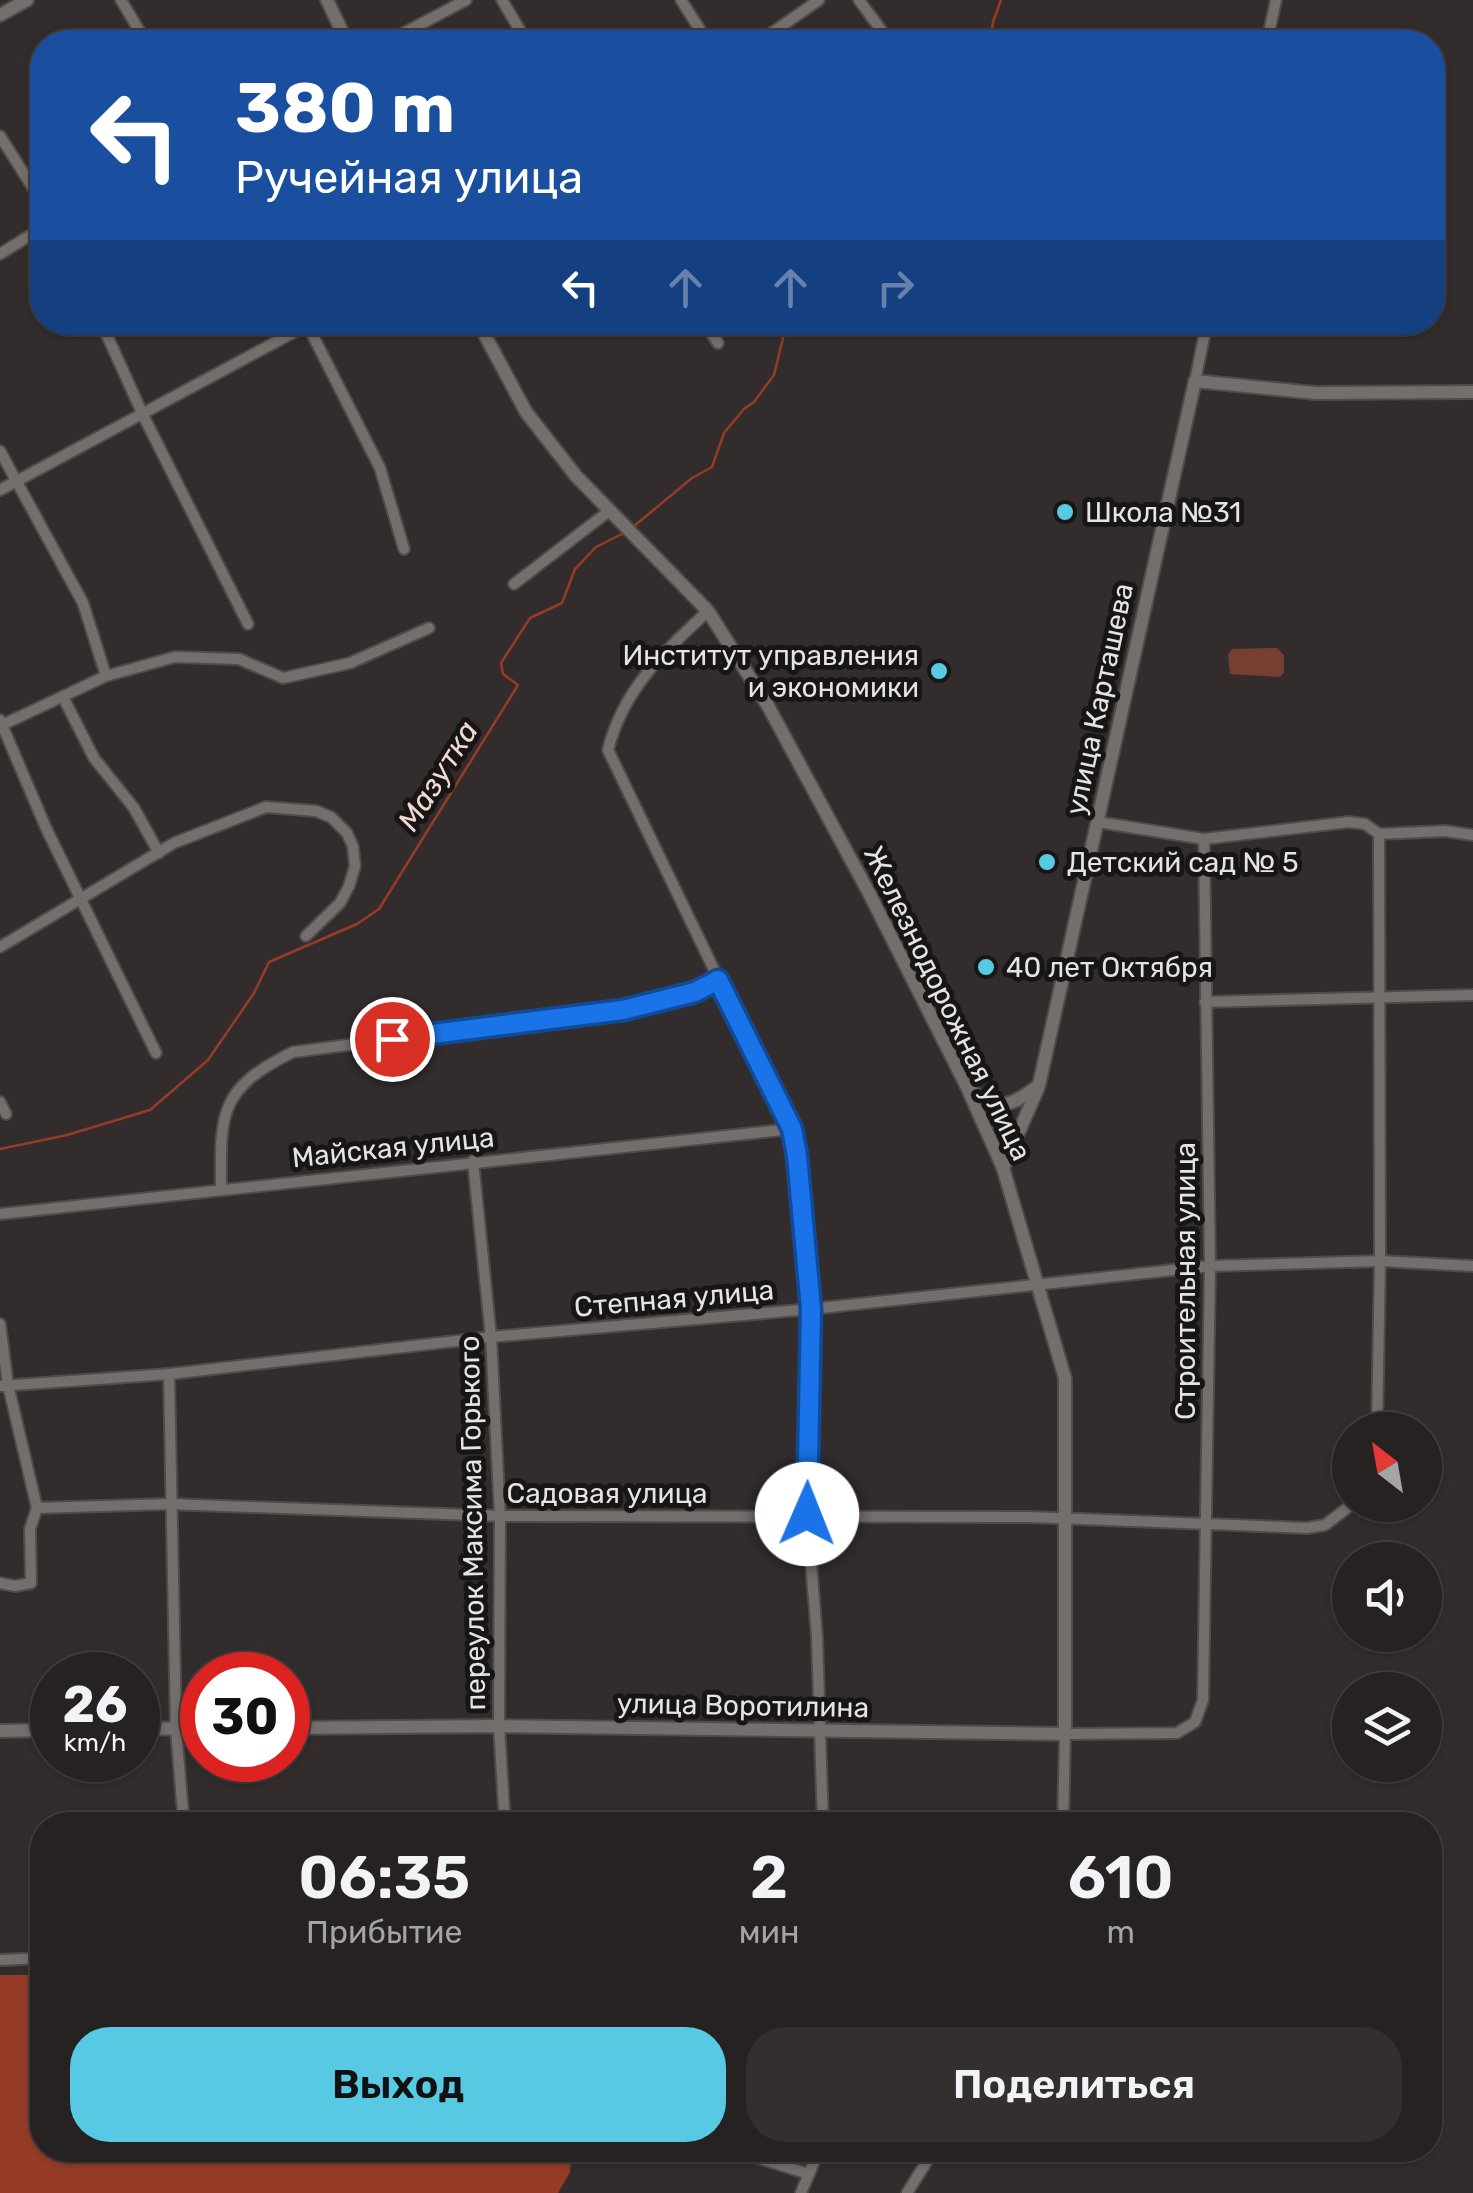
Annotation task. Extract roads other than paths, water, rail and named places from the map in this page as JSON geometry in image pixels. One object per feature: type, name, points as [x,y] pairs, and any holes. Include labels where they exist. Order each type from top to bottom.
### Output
[{"type":"street","points":[[0,15],[27,0]]},
{"type":"street","points":[[121,0],[139,30]]},
{"type":"street","points":[[326,0],[341,30]]},
{"type":"street","points":[[410,30],[466,0]]},
{"type":"street","points":[[502,0],[520,30]]},
{"type":"street","points":[[681,0],[700,30]]},
{"type":"street","points":[[776,30],[819,0]]},
{"type":"street","points":[[860,0],[881,30]]},
{"type":"street","points":[[1270,30],[1276,0]]},
{"type":"street","points":[[0,136],[30,183]]},
{"type":"street","points":[[0,254],[30,235]]},
{"type":"street","points":[[107,335],[248,624]]},
{"type":"street","points":[[0,490],[289,335]]},
{"type":"street","points":[[314,335],[380,468],[404,549]]},
{"type":"street","name":"Железнодорожная улица","points":[[485,335],[526,412],[609,511],[708,611],[768,706],[967,1087],[1003,1168],[1065,1378],[1063,1812]]},
{"type":"street","points":[[713,335],[718,343]]},
{"type":"street","name":"улица Карташева","points":[[1003,1168],[1039,1085],[1204,335]]},
{"type":"street","points":[[1195,381],[1315,393],[1473,392]]},
{"type":"street","points":[[0,450],[83,603],[106,676]]},
{"type":"street","points":[[514,584],[609,511]]},
{"type":"street","points":[[708,611],[648,668],[608,750],[792,1129],[811,1309],[807,1514],[822,1812]]},
{"type":"street","points":[[156,1053],[46,828],[1,723],[106,676],[175,657],[239,660],[283,678],[350,663],[430,628]]},
{"type":"street","points":[[64,697],[100,768],[134,808],[158,853]]},
{"type":"street","points":[[0,947],[174,843],[266,806],[316,811],[330,817],[347,833],[355,866],[349,886],[340,902],[306,936]]},
{"type":"street","points":[[1098,822],[1204,838],[1349,822],[1365,824],[1379,834],[1445,831],[1473,835]]},
{"type":"street","points":[[1377,1412],[1379,834]]},
{"type":"street","name":"Строительная улица","points":[[1195,1722],[1203,1700],[1208,1526],[1210,1266],[1204,838]]},
{"type":"street","points":[[220,1188],[220,1140],[226,1105],[265,1066],[294,1052],[623,1010],[695,992],[718,980]]},
{"type":"street","points":[[1206,1002],[1473,994]]},
{"type":"street","points":[[967,1087],[991,1104],[1007,1105],[1039,1085]]},
{"type":"street","points":[[0,1102],[6,1114]]},
{"type":"street","name":"Майская улица","points":[[0,1214],[792,1129]]},
{"type":"street","name":"переулок Максима Горького","points":[[473,1161],[491,1336],[500,1516],[500,1726],[504,1812]]},
{"type":"street","name":"Степная улица","points":[[4,1386],[169,1374],[491,1336],[811,1309],[1210,1266],[1380,1261],[1473,1266]]},
{"type":"street","points":[[0,1324],[4,1386],[37,1508],[30,1529],[30,1583],[0,1584]]},
{"type":"street","points":[[169,1374],[176,1728],[183,1812]]},
{"type":"street","name":"Садовая улица","points":[[37,1508],[169,1504],[500,1516],[807,1514],[1306,1528],[1332,1520]]},
{"type":"street","name":"улица Воротилина","points":[[310,1728],[500,1726],[1065,1734],[1177,1733],[1195,1722]]},
{"type":"street","points":[[160,1728],[180,1728]]},
{"type":"street","points":[[0,1731],[30,1730]]},
{"type":"street","points":[[0,1960],[30,1959]]},
{"type":"street","points":[[771,2162],[809,2174]]},
{"type":"street","points":[[801,2193],[814,2162]]},
{"type":"street","points":[[907,2193],[926,2162]]},
{"type":"waterway","name":"Мазутка","points":[[992,30],[1001,0]]},
{"type":"waterway","name":"Мазутка","points":[[633,527],[692,478],[712,467],[724,433],[774,375],[784,335]]},
{"type":"waterway","name":"Мазутка","points":[[0,1149],[67,1135],[150,1110],[208,1060],[254,993],[269,962],[357,924],[379,909],[518,685],[503,674],[501,663],[530,618],[562,603],[575,569],[596,547],[622,534]]},
{"type":"place","name":"Школа №31","points":[[1065,512]]},
{"type":"place","name":"Институт управления и экономики","points":[[939,671]]},
{"type":"place","name":"Детский сад № 5","points":[[1047,862]]},
{"type":"place","name":"40 лет Октября","points":[[986,967]]}]
